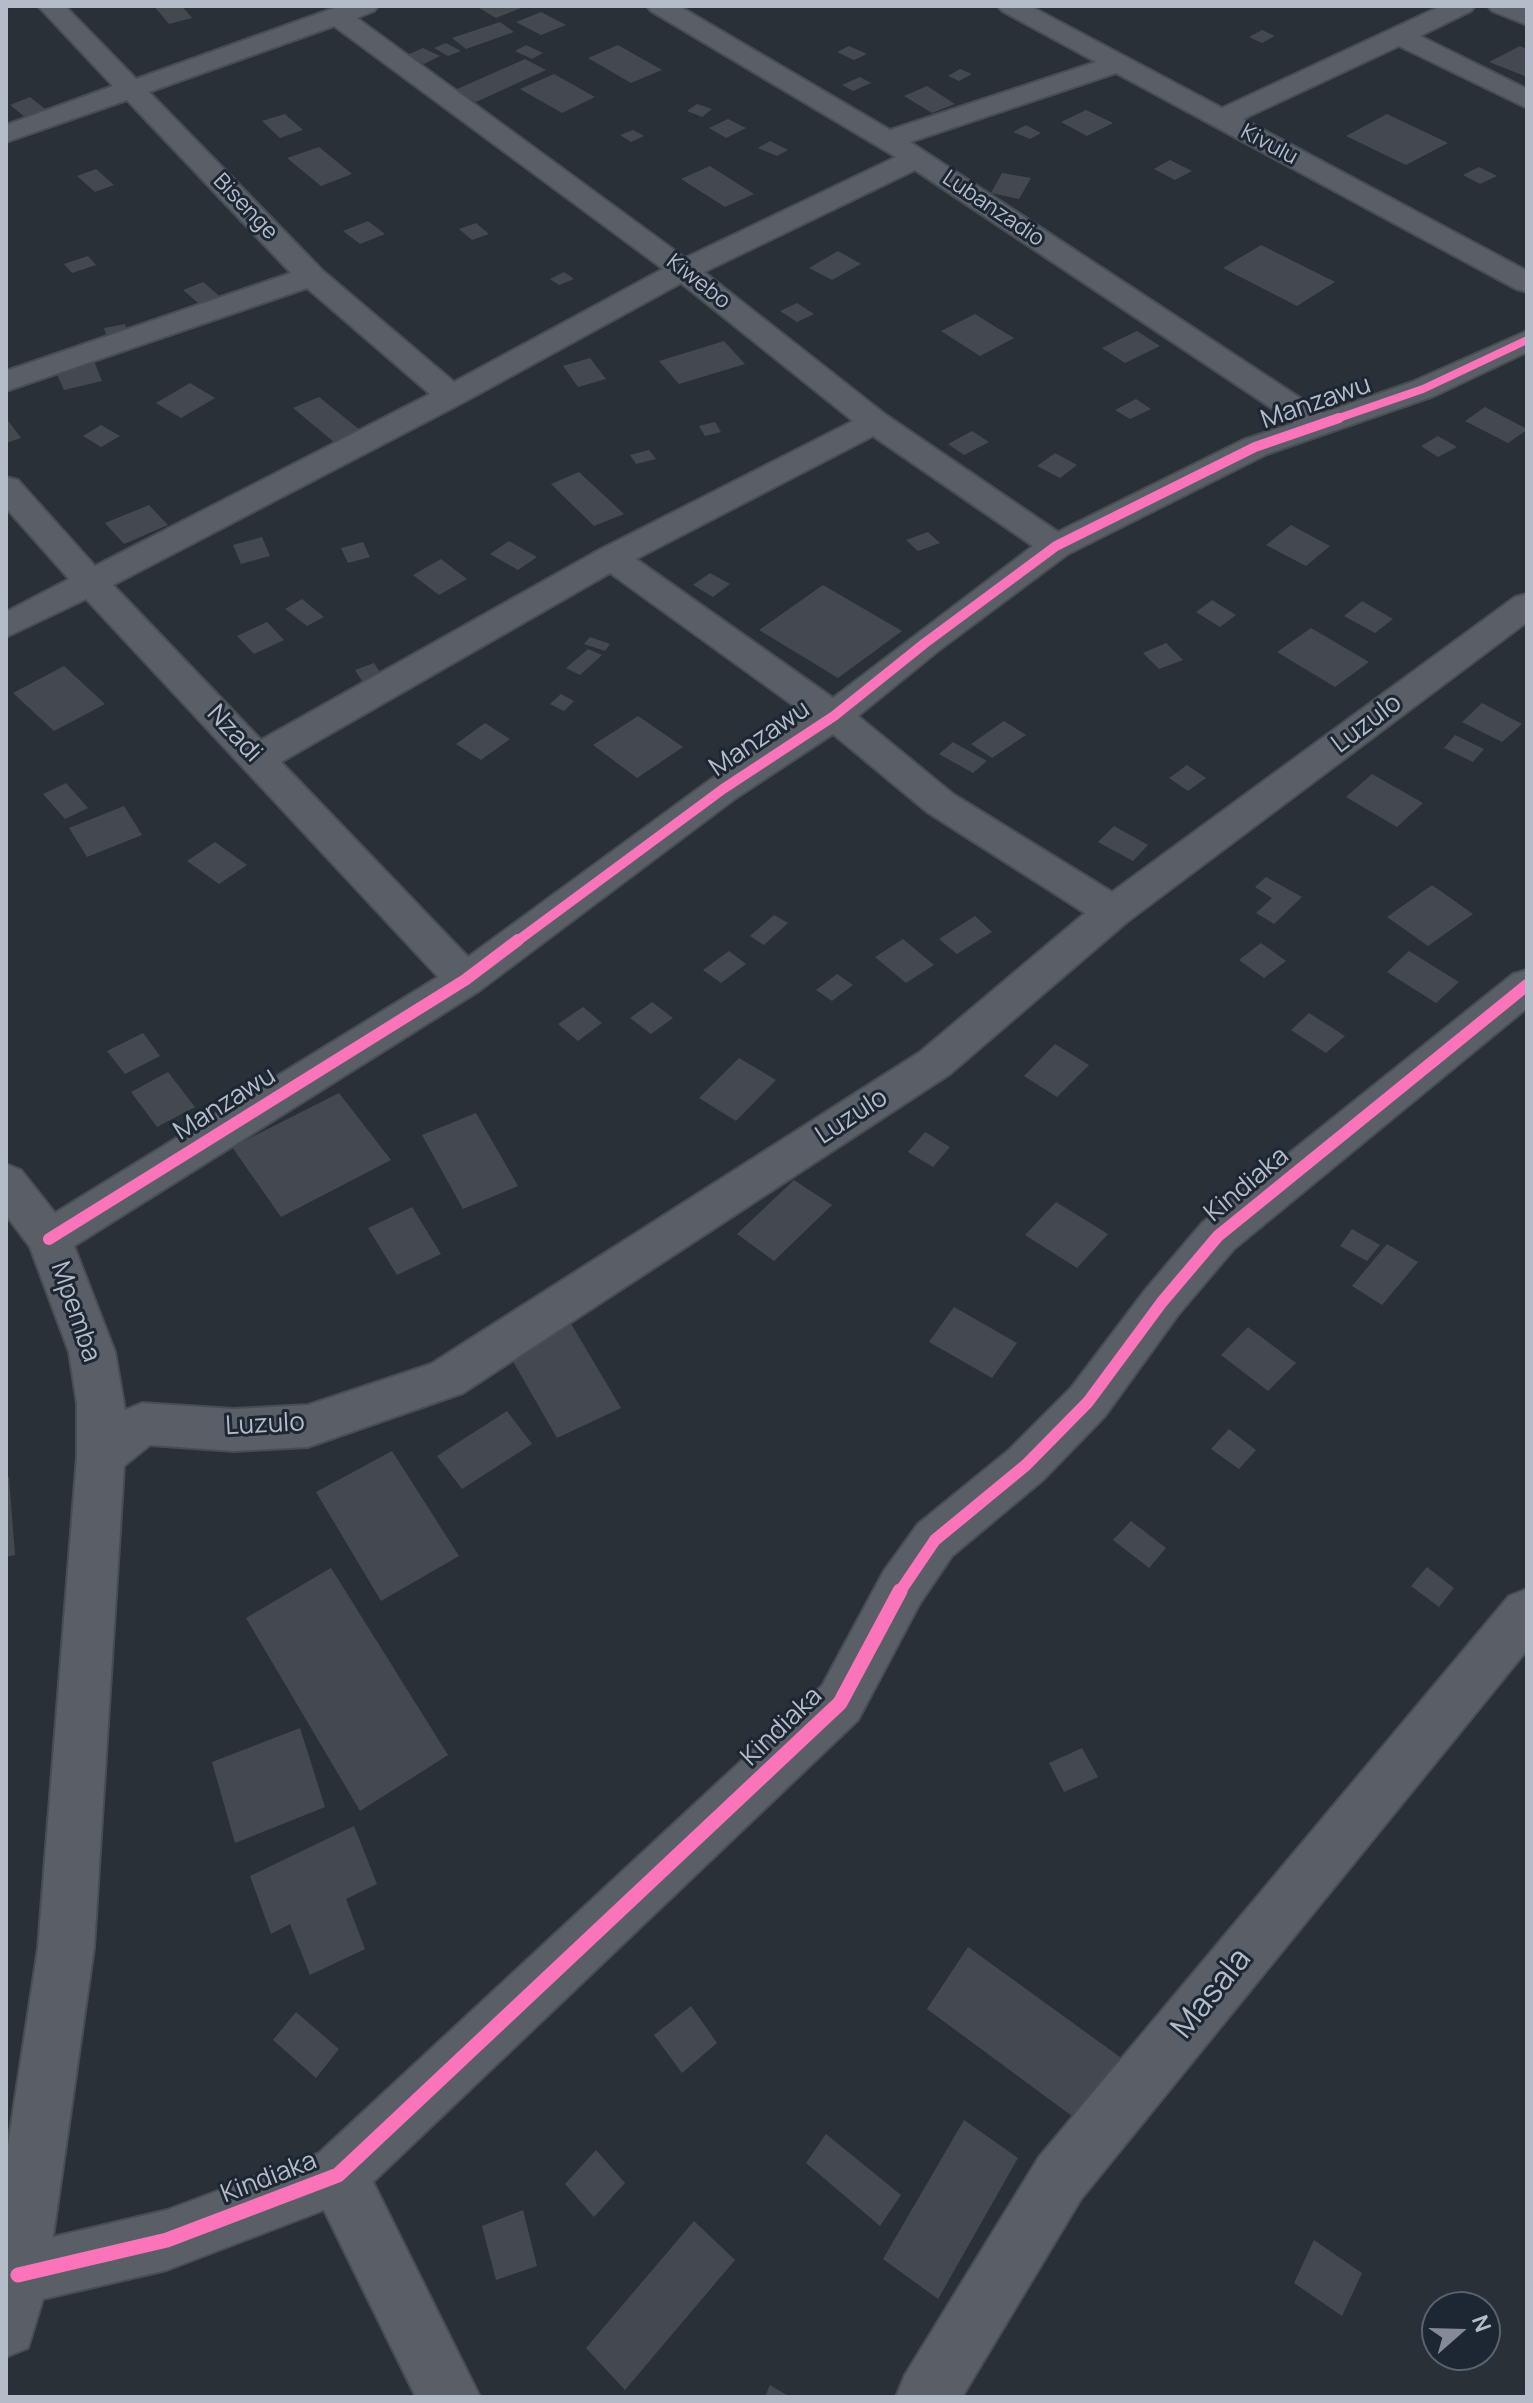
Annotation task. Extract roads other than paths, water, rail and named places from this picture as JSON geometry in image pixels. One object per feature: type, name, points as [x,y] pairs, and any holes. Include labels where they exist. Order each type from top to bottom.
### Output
[{"type":"street","name":"Bisenge","points":[[51,6],[311,276],[451,396]]},
{"type":"street","name":"Kiwebo","points":[[295,6],[341,16],[683,270],[875,422],[1056,546]]},
{"type":"street","name":"Lubanzadio","points":[[660,6],[917,158],[1318,424]]},
{"type":"street","name":"Kivulu","points":[[1011,6],[1527,283]]},
{"type":"street","points":[[1222,119],[1462,6]]},
{"type":"street","points":[[1501,6],[1527,17]]},
{"type":"street","points":[[6,134],[341,16]]},
{"type":"street","points":[[1398,35],[1527,100]]},
{"type":"street","points":[[885,141],[1118,64]]},
{"type":"street","points":[[6,626],[451,396],[683,270],[917,158]]},
{"type":"street","points":[[6,382],[311,276]]},
{"type":"street","name":"Manzawu","points":[[49,1239],[465,980],[723,789],[834,716],[925,643],[1056,546],[1255,447],[1423,389],[1527,340]]},
{"type":"street","points":[[1491,358],[1527,377]]},
{"type":"street","points":[[257,759],[611,558],[875,422]]},
{"type":"street","name":"Nzadi","points":[[6,487],[90,582],[465,980]]},
{"type":"street","points":[[611,558],[834,716],[940,803],[1113,912]]},
{"type":"street","name":"Luzulo","points":[[101,1456],[142,1424],[234,1430],[308,1426],[446,1379],[935,1063],[1113,912],[1527,605]]},
{"type":"street","name":"Kindiaka","points":[[18,2275],[167,2240],[338,2175],[840,1703],[902,1587],[935,1540],[1026,1465],[1088,1402],[1162,1302],[1218,1236],[1527,985]]},
{"type":"street","name":"Mpemba","points":[[6,1182],[49,1239],[92,1352],[101,1404],[101,1456],[66,1948],[18,2275],[6,2326]]},
{"type":"street","name":"Masala","points":[[927,2397],[1060,2178],[1527,1612]]},
{"type":"street","points":[[338,2175],[449,2397]]}]
